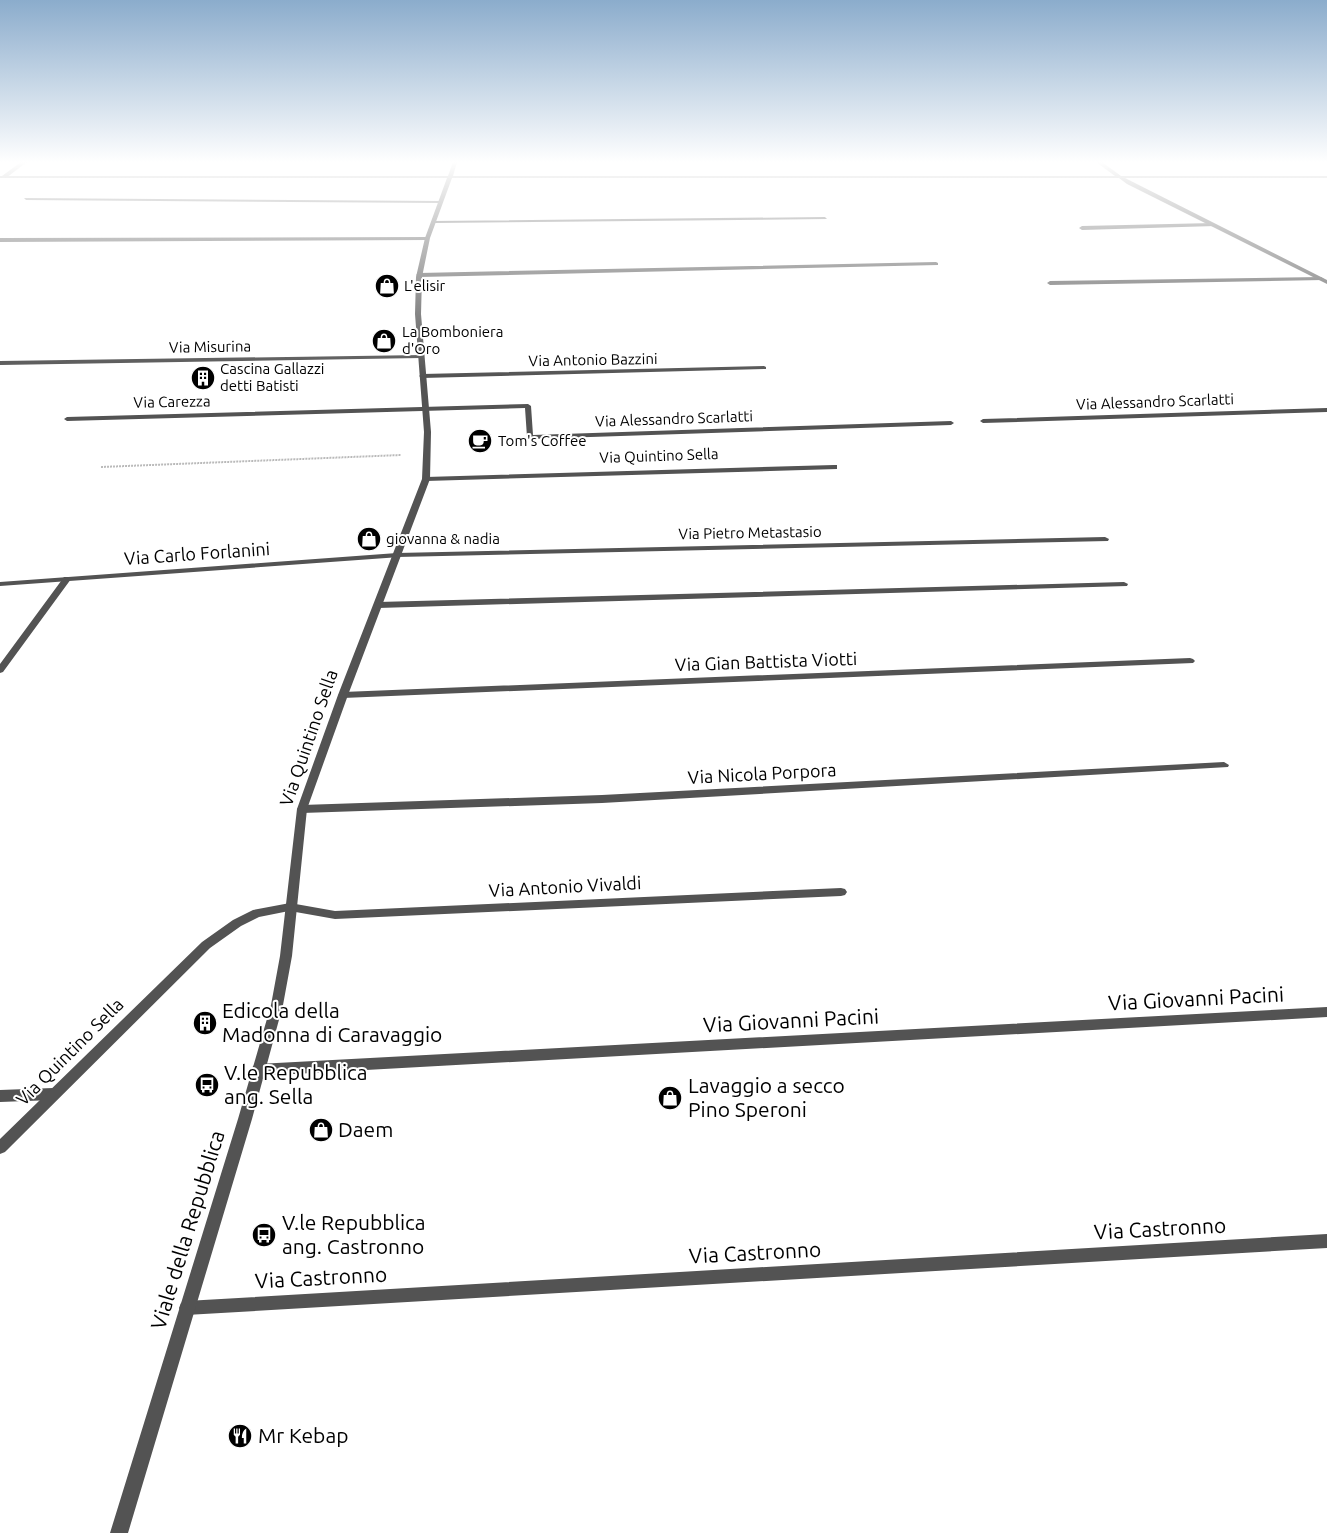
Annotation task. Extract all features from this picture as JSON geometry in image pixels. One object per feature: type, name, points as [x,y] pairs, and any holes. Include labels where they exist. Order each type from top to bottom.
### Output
[{"type":"street","name":"Via Quintino Sella","points":[[0,1148],[52,1094],[206,944],[257,912],[290,907],[302,809],[343,695],[426,479],[428,462],[421,356],[419,274],[429,234]]},
{"type":"street","points":[[1230,234],[1324,280]]},
{"type":"street","points":[[0,240],[428,238]]},
{"type":"street","points":[[419,274],[936,264]]},
{"type":"street","points":[[1050,283],[1324,280]]},
{"type":"street","name":"Via Misurina","points":[[0,363],[421,356]]},
{"type":"street","name":"Via Antonio Bazzini","points":[[422,376],[764,368]]},
{"type":"street","name":"Via Alessandro Scarlatti","points":[[426,409],[528,406],[530,438],[951,423]]},
{"type":"street","name":"Via Carezza","points":[[68,419],[426,409]]},
{"type":"street","name":"Via Alessandro Scarlatti","points":[[983,421],[1327,410]]},
{"type":"street","name":"Via Quintino Sella","points":[[426,479],[834,467]]},
{"type":"street","name":"Via Pietro Metastasio","points":[[397,555],[1105,539]]},
{"type":"street","name":"Via Carlo Forlanini","points":[[0,584],[397,555]]},
{"type":"street","points":[[0,670],[67,579]]},
{"type":"street","points":[[378,605],[1124,584]]},
{"type":"street","name":"Via Gian Battista Viotti","points":[[343,695],[1190,661]]},
{"type":"street","name":"Via Nicola Porpora","points":[[302,809],[602,799],[1224,765]]},
{"type":"street","name":"Via Antonio Vivaldi","points":[[290,907],[335,915],[841,892]]},
{"type":"street","name":"Viale della Repubblica","points":[[119,1533],[277,1005],[286,956],[290,907]]},
{"type":"street","name":"Via Giovanni Pacini","points":[[258,1070],[1327,1012]]},
{"type":"street","points":[[0,1096],[52,1094]]},
{"type":"street","name":"Via Castronno","points":[[186,1308],[1327,1241]]},
{"type":"path","points":[[101,467],[407,455]]},
{"type":"place","name":"L'elisir","points":[[387,286]]},
{"type":"place","name":"La Bomboniera d'Oro","points":[[384,341]]},
{"type":"place","name":"Cascina Gallazzi detti Batisti","points":[[203,378]]},
{"type":"place","name":"Tom's Coffee","points":[[480,441]]},
{"type":"place","name":"giovanna & nadia","points":[[369,539]]},
{"type":"place","name":"Edicola della Madonna di Caravaggio","points":[[205,1023]]},
{"type":"place","name":"V.le Repubblica ang. Sella","points":[[207,1085]]},
{"type":"place","name":"Lavaggio a secco Pino Speroni","points":[[670,1098]]},
{"type":"place","name":"Daem","points":[[321,1130]]},
{"type":"place","name":"V.le Repubblica ang. Castronno","points":[[264,1235]]},
{"type":"place","name":"Mr Kebap","points":[[240,1436]]}]
